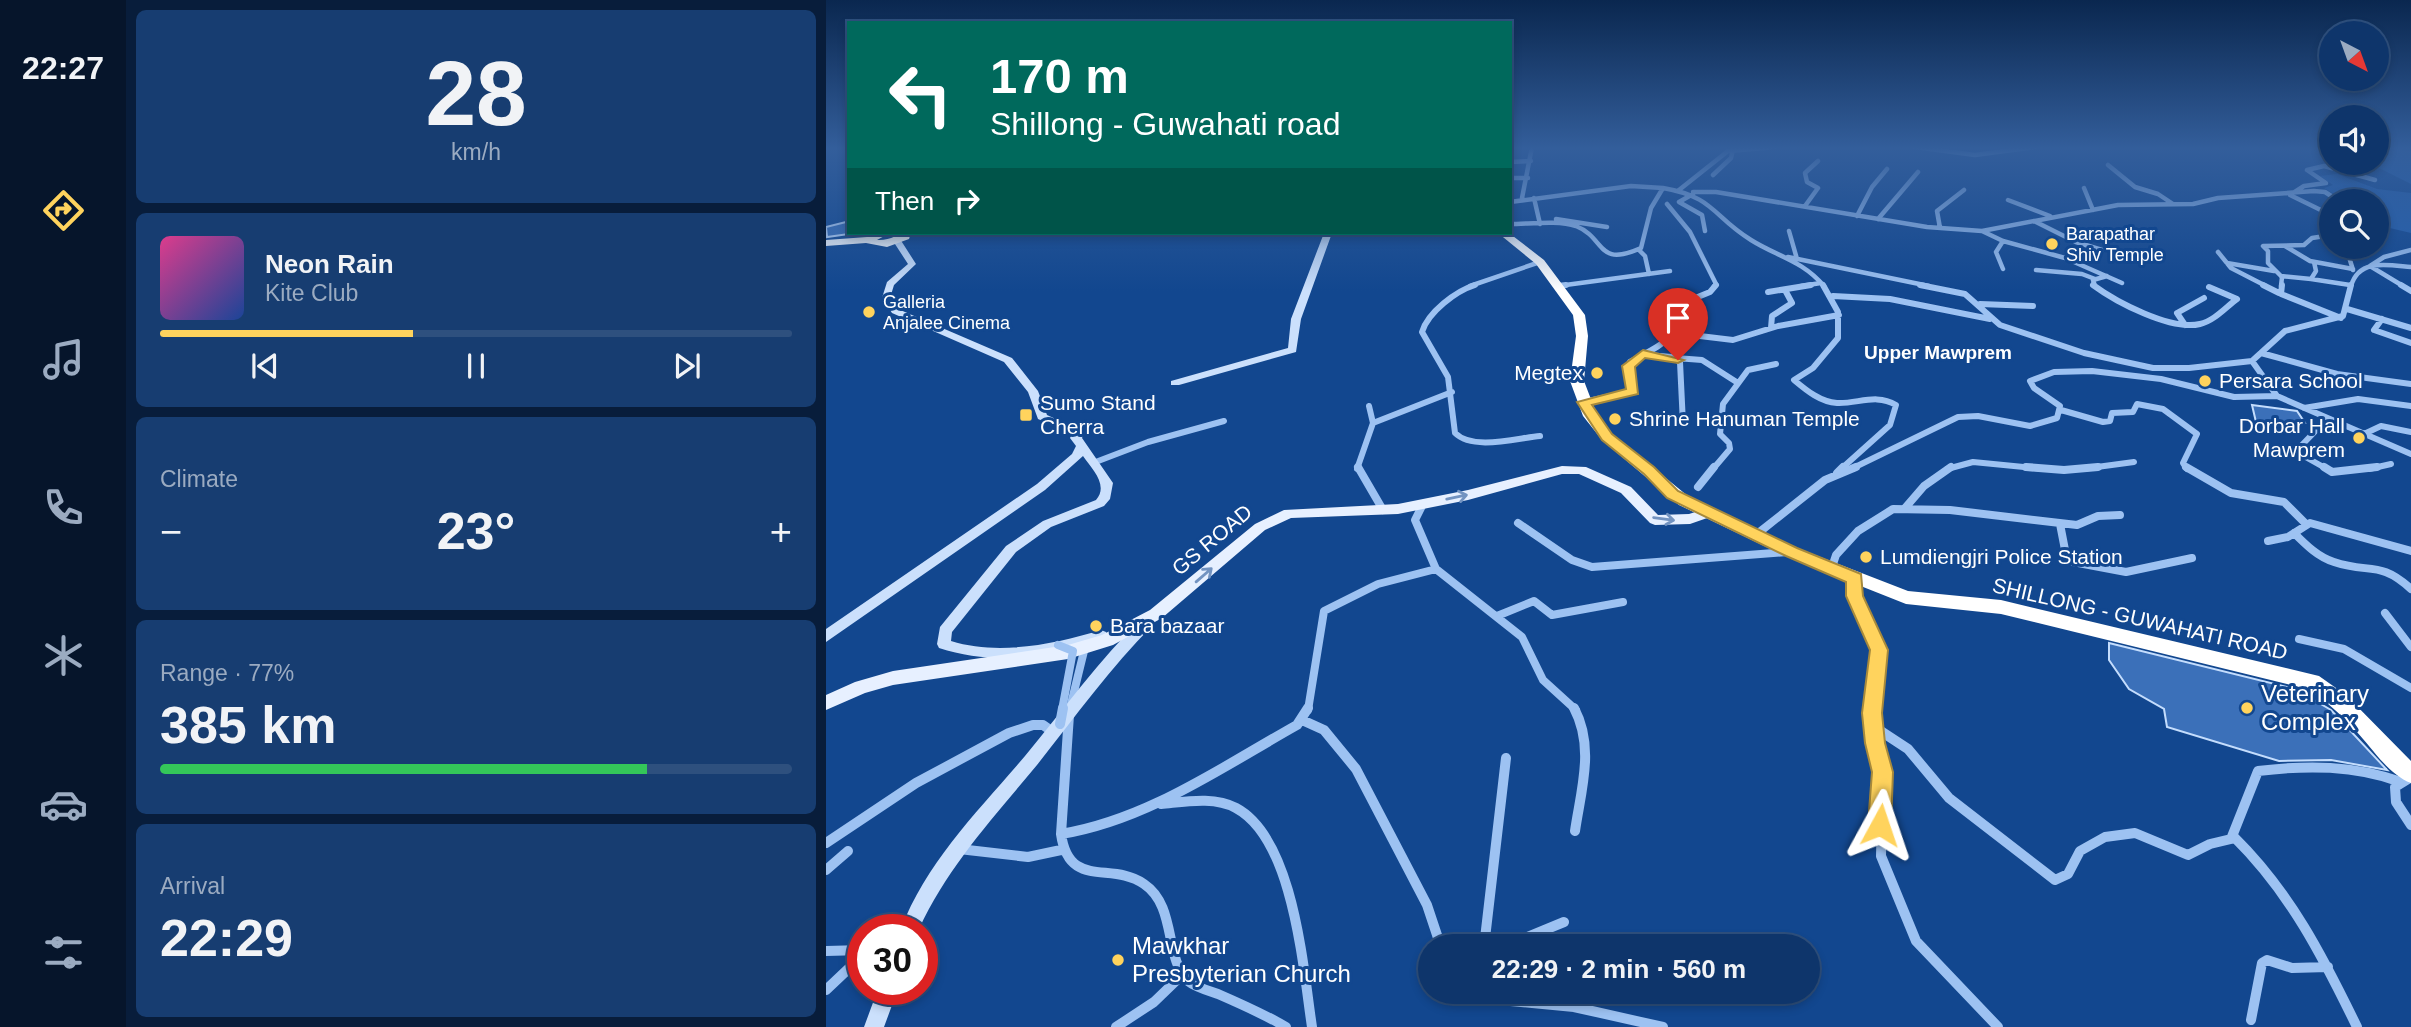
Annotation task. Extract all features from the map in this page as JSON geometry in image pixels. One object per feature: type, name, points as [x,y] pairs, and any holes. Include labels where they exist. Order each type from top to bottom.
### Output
[{"type":"highway","points":[[826,243],[870,240],[881,235]]},
{"type":"highway","name":"SHILLONG - GUWAHATI ROAD","points":[[1506,235],[1540,262],[1575,309],[1581,324],[1577,381],[1583,402],[1607,437],[1649,470],[1672,494],[1791,552],[1914,599],[2001,607],[2302,678],[2337,698],[2408,778]]},
{"type":"highway","points":[[870,240],[870,243],[877,245],[902,237]]},
{"type":"main road","name":"GS ROAD","points":[[826,703],[861,687],[893,678],[1107,640],[1151,618],[1260,527],[1279,516],[1300,510],[1383,510],[1423,504],[1562,470],[1581,470],[1626,490],[1655,520],[1690,519],[1707,513]]},
{"type":"street","points":[[1512,201],[1559,195]]},
{"type":"street","points":[[1639,250],[1651,208],[1659,195]]},
{"type":"street","points":[[1688,195],[1679,202],[1702,215],[1705,230]]},
{"type":"street","points":[[1695,195],[1713,204],[1751,240],[1788,257],[1833,296],[1839,315],[1838,338],[1824,353],[1814,371],[1794,380],[1810,393],[1834,403],[1885,398],[1896,405],[1897,409],[1890,425],[1832,477],[1757,534]]},
{"type":"street","points":[[1735,195],[1857,216],[1982,231],[2050,216],[2130,204],[2174,205],[2218,198],[2290,195],[2319,209]]},
{"type":"street","points":[[1805,206],[1812,195]]},
{"type":"street","points":[[1857,216],[1868,195]]},
{"type":"street","points":[[1878,219],[1898,195]]},
{"type":"street","points":[[1940,228],[1937,211],[1958,195]]},
{"type":"street","points":[[2087,195],[2093,210]]},
{"type":"street","points":[[2159,195],[2174,205]]},
{"type":"street","points":[[1534,198],[1540,221]]},
{"type":"street","points":[[2008,200],[2050,216]]},
{"type":"street","points":[[1583,402],[1633,391],[1628,366],[1643,354],[1663,346],[1675,333],[1688,301],[1710,292],[1716,284],[1690,232],[1667,204]]},
{"type":"street","points":[[1512,224],[1569,219],[1607,227]]},
{"type":"street","points":[[1540,221],[1580,228],[1598,249],[1607,253],[1625,255],[1639,250]]},
{"type":"street","points":[[2034,221],[2064,234],[2080,246],[2102,250]]},
{"type":"street","points":[[1789,230],[1797,258]]},
{"type":"street","points":[[1982,231],[2003,241],[2065,258],[2122,282]]},
{"type":"street","points":[[1175,383],[1293,350],[1296,319],[1327,235]]},
{"type":"street","points":[[902,237],[912,264],[887,289],[886,298],[895,311],[1008,360],[1033,391],[1042,417],[1078,433],[1076,438],[1107,484],[1105,496],[1100,503],[1047,524],[1011,549],[943,636],[944,644],[986,653],[1072,648],[1151,618]]},
{"type":"street","points":[[2279,293],[2283,282],[2280,274],[2268,263],[2268,251],[2263,246],[2306,245],[2312,238],[2319,237]]},
{"type":"street","points":[[2003,241],[1996,252],[2003,269]]},
{"type":"street","points":[[2284,245],[2314,262],[2354,271],[2384,257],[2411,250]]},
{"type":"street","points":[[1639,250],[1645,256],[1649,274]]},
{"type":"street","points":[[2218,252],[2226,263],[2279,293],[2341,318]]},
{"type":"street","points":[[1788,257],[1958,292],[1980,304],[1991,319]]},
{"type":"street","points":[[2252,362],[2285,331],[2341,318],[2347,309],[2354,271],[2350,259]]},
{"type":"street","points":[[1540,262],[1462,289],[1425,322],[1422,332],[1439,358],[1452,392],[1455,433],[1461,439],[1484,442],[1540,436]]},
{"type":"street","points":[[2311,279],[2316,271],[2314,262]]},
{"type":"street","points":[[2226,263],[2350,285]]},
{"type":"street","points":[[2370,265],[2411,267]]},
{"type":"street","points":[[2370,265],[2411,291]]},
{"type":"street","points":[[2036,270],[2095,279],[2107,276]]},
{"type":"street","points":[[1558,286],[1608,277],[1670,271]]},
{"type":"street","points":[[2095,279],[2092,284],[2102,291],[2169,321],[2185,325],[2203,323],[2237,299],[2209,287]]},
{"type":"street","points":[[1768,292],[1821,283]]},
{"type":"street","points":[[1771,328],[1771,317],[1792,301],[1785,290]]},
{"type":"street","points":[[1833,296],[1890,299],[1991,319],[2084,354],[2153,368],[2189,368],[2240,360],[2252,362],[2277,396],[2411,454]]},
{"type":"street","points":[[2185,325],[2177,313],[2204,298]]},
{"type":"street","points":[[1980,304],[2033,306]]},
{"type":"street","points":[[2347,309],[2411,328]]},
{"type":"street","points":[[1675,333],[1733,340],[1771,328],[1839,315]]},
{"type":"street","points":[[2382,319],[2374,330],[2411,344]]},
{"type":"street","points":[[2261,353],[2337,374],[2411,384]]},
{"type":"street","points":[[1643,354],[1702,360],[1738,383]]},
{"type":"street","points":[[1675,358],[1680,362],[1682,374],[1683,424]]},
{"type":"street","points":[[1698,487],[1730,449],[1729,443],[1720,434],[1723,404],[1752,368],[1776,364]]},
{"type":"street","points":[[2277,396],[2262,398],[2209,393],[2152,377],[2071,369],[2054,370],[2032,378],[2030,384],[2057,402],[2061,410],[2103,422],[2110,421],[2112,412],[2133,412],[2137,404],[2163,409],[2197,434],[2183,463],[2187,469],[2231,493],[2284,502],[2306,524]]},
{"type":"street","points":[[1373,423],[1452,392]]},
{"type":"street","points":[[2303,408],[2358,399],[2411,406]]},
{"type":"street","points":[[1368,406],[1373,423],[1357,470],[1383,510]]},
{"type":"street","points":[[1832,477],[1876,459],[1906,440],[1958,417],[1978,416],[2036,425],[2057,418],[2061,410]]},
{"type":"street","points":[[2327,419],[2300,447],[2302,455],[2332,472],[2371,469],[2391,464]]},
{"type":"street","points":[[1093,463],[1147,442],[1224,421]]},
{"type":"street","points":[[2364,434],[2381,426],[2411,432]]},
{"type":"street","points":[[826,636],[1041,487],[1076,456],[1081,446]]},
{"type":"street","points":[[1905,508],[1938,474],[1947,468],[1974,461],[1994,461],[2057,470],[2134,462]]},
{"type":"street","points":[[1423,504],[1415,520],[1436,569],[1448,582],[1497,616],[1530,647],[1542,679],[1572,705],[1580,717],[1584,756],[1575,831]]},
{"type":"street","points":[[1832,567],[1836,555],[1858,531],[1875,517],[1893,509],[1950,510],[2077,525],[2098,516],[2119,516]]},
{"type":"street","points":[[1518,523],[1572,560],[1592,567],[1791,552]]},
{"type":"street","points":[[2060,524],[2066,555],[2073,562],[2126,572],[2192,558]]},
{"type":"street","points":[[2268,541],[2294,533],[2306,524],[2323,525],[2411,551]]},
{"type":"street","points":[[2294,533],[2318,555],[2345,565],[2389,569],[2411,589]]},
{"type":"street","points":[[1061,834],[1085,830],[1157,804],[1287,732],[1302,720],[1310,699],[1324,611],[1340,601],[1405,575],[1436,569]]},
{"type":"street","points":[[1855,578],[1854,596],[1879,650],[1873,695],[1873,726],[1883,772],[1880,848],[1889,880],[1916,941],[1998,1027]]},
{"type":"street","points":[[1497,616],[1534,601],[1552,615],[1623,602]]},
{"type":"street","points":[[2385,613],[2411,647]]},
{"type":"street","points":[[917,914],[925,898],[959,849],[1113,655],[1151,618]]},
{"type":"street","points":[[2299,639],[2344,649],[2411,688]]},
{"type":"street","points":[[1072,648],[1061,723],[1061,850],[1068,861],[1082,869],[1136,878],[1155,893],[1176,947],[1182,975],[1189,982],[1262,1013],[1286,1027]]},
{"type":"street","points":[[1302,720],[1324,730],[1356,769],[1427,905],[1437,934]]},
{"type":"street","points":[[826,843],[916,783],[1010,733],[1033,725],[1061,723]]},
{"type":"street","points":[[1873,726],[1908,749],[1949,798],[2055,880],[2068,874],[2080,851],[2105,837],[2135,833],[2180,853],[2194,855],[2210,844],[2229,841],[2234,837],[2253,777],[2258,771],[2341,768],[2408,778]]},
{"type":"street","points":[[1486,934],[1506,758]]},
{"type":"street","points":[[2408,778],[2395,787],[2394,794],[2411,824]]},
{"type":"street","points":[[1157,804],[1205,801],[1222,804],[1237,809],[1263,833],[1282,870],[1312,1027]]},
{"type":"street","points":[[2234,837],[2263,863],[2300,912],[2357,1027]]},
{"type":"street","points":[[959,849],[1028,857],[1061,850]]},
{"type":"street","points":[[826,870],[848,851]]},
{"type":"street","points":[[1535,934],[1564,922]]},
{"type":"street","points":[[826,951],[847,952]]},
{"type":"street","points":[[2251,1020],[2262,963],[2267,960],[2292,968],[2328,967]]},
{"type":"street","points":[[826,990],[847,969]]},
{"type":"street","points":[[1116,1027],[1154,1002],[1182,975]]},
{"type":"street","points":[[1510,1004],[1560,1005],[1663,1027]]},
{"type":"street","points":[[874,1027],[882,1005]]},
{"type":"shaded area","points":[[2389,195],[2411,195],[2411,233],[2389,228]]},
{"type":"building","points":[[846,222],[847,234],[827,237],[826,227]]},
{"type":"building","points":[[2252,405],[2297,411],[2305,423],[2292,427],[2256,422]]},
{"type":"building","name":"Veterinary Complex","points":[[2109,643],[2295,689],[2331,710],[2387,770],[2331,760],[2279,761],[2167,727],[2164,709],[2129,689],[2109,660]]},
{"type":"place","name":"Barapathar Shiv Temple","points":[[2052,244]]},
{"type":"place","name":"Galleria Anjalee Cinema","points":[[869,312]]},
{"type":"place","name":"Megtex","points":[[1597,373]]},
{"type":"place","name":"Persara School","points":[[2205,381]]},
{"type":"place","name":"Sumo Stand Cherra","points":[[1026,415]]},
{"type":"place","name":"Shrine Hanuman Temple","points":[[1615,419]]},
{"type":"place","name":"Dorbar Hall Mawprem","points":[[2359,438]]},
{"type":"place","name":"Lumdiengjri Police Station","points":[[1866,557]]},
{"type":"place","name":"Bara bazaar","points":[[1096,626]]},
{"type":"place","name":"Veterinary Complex","points":[[2247,708]]},
{"type":"place","name":"Mawkhar Presbyterian Church","points":[[1118,960]]},
{"type":"district","name":"Upper Mawprem","points":[[1938,352]]},
{"type":"route","points":[[1678,360],[1643,354],[1628,366],[1633,391],[1583,402],[1590,416],[1607,437],[1684,502],[1791,552],[1855,578],[1854,596],[1873,632],[1879,650],[1872,713],[1875,743],[1883,772],[1880,825]]}]
